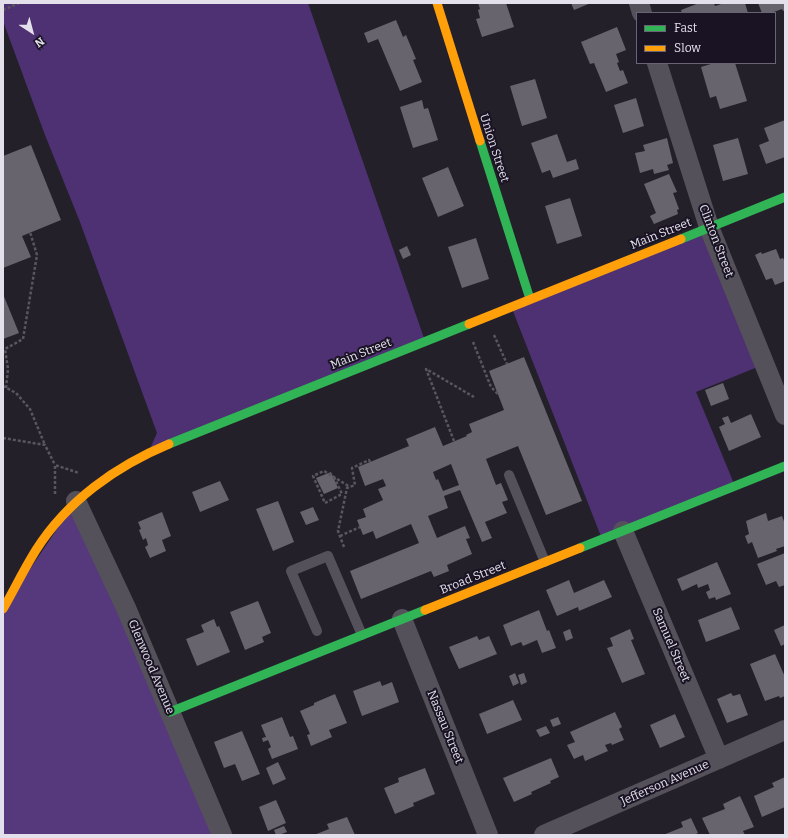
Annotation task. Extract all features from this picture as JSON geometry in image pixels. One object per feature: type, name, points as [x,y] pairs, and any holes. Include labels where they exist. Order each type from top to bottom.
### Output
[{"type":"street","name":"Union Street","points":[[437,3],[530,300]]},
{"type":"street","name":"Clinton Street","points":[[657,64],[709,227],[785,414]]},
{"type":"street","name":"Main Street","points":[[3,609],[36,550],[55,524],[76,501],[101,480],[124,465],[148,453],[466,324],[530,300],[785,197]]},
{"type":"street","name":"Broad Street","points":[[170,712],[785,466]]},
{"type":"street","name":"Glenwood Avenue","points":[[76,501],[126,608],[222,835]]},
{"type":"street","name":"Samuel Street","points":[[623,531],[719,759]]},
{"type":"street","name":"Nassau Street","points":[[402,619],[488,835]]},
{"type":"street","name":"Jefferson Avenue","points":[[544,835],[785,730]]},
{"type":"lane","points":[[509,475],[545,562]]},
{"type":"lane","points":[[317,631],[291,571],[328,556],[362,635]]},
{"type":"path","points":[[3,10],[20,3]]},
{"type":"path","points":[[30,232],[36,255],[23,339],[5,349],[8,369],[4,387],[16,393],[30,409],[55,465]]},
{"type":"path","points":[[486,316],[507,364]]},
{"type":"path","points":[[466,324],[491,387],[498,394]]},
{"type":"path","points":[[454,441],[426,369],[474,397]]},
{"type":"path","points":[[3,438],[45,445]]},
{"type":"path","points":[[344,547],[338,531],[347,488],[355,485],[352,468],[369,460],[370,462]]},
{"type":"path","points":[[334,477],[342,494],[325,503],[313,476],[324,471],[334,477],[350,487]]},
{"type":"path","points":[[340,536],[360,527]]},
{"type":"shaded area","points":[[3,3],[308,3],[425,341],[148,453],[157,433],[80,222],[45,135],[3,21]]},
{"type":"shaded area","points":[[709,227],[765,364],[696,392],[735,486],[602,539],[511,306]]},
{"type":"shaded area","points":[[76,501],[222,835],[3,835],[3,609]]},
{"type":"building","points":[[478,3],[506,3],[514,27],[482,37],[476,19],[480,18]]},
{"type":"building","points":[[571,3],[591,3],[574,10]]},
{"type":"building","points":[[699,3],[714,3],[715,6],[724,3],[745,3],[748,12],[682,12],[681,10]]},
{"type":"building","points":[[758,3],[785,3],[785,10],[783,11],[782,9],[774,12],[762,12]]},
{"type":"building","points":[[396,20],[403,37],[406,35],[416,59],[413,60],[422,82],[400,91],[378,39],[368,43],[364,33]]},
{"type":"building","points":[[617,27],[626,50],[616,54],[619,62],[617,63],[620,71],[623,70],[628,83],[606,92],[594,63],[590,64],[581,42]]},
{"type":"building","points":[[711,64],[735,64],[747,101],[720,109],[716,96],[710,98],[701,67]]},
{"type":"building","points":[[535,79],[547,118],[522,126],[510,86]]},
{"type":"building","points":[[636,98],[644,126],[623,133],[614,105]]},
{"type":"building","points":[[422,100],[424,109],[428,108],[438,140],[413,148],[400,107]]},
{"type":"building","points":[[785,120],[785,157],[766,164],[759,145],[769,141],[764,128]]},
{"type":"building","points":[[557,134],[567,162],[576,159],[579,169],[553,178],[550,170],[542,173],[531,143]]},
{"type":"building","points":[[667,138],[673,163],[667,165],[669,170],[654,174],[653,169],[640,173],[635,153],[645,151],[643,145]]},
{"type":"building","points":[[738,138],[748,174],[723,181],[713,145]]},
{"type":"building","points":[[31,145],[61,220],[22,236],[31,257],[3,268],[3,156]]},
{"type":"building","points":[[448,167],[464,206],[438,217],[422,178]]},
{"type":"building","points":[[669,174],[677,192],[673,193],[679,209],[677,210],[678,214],[654,224],[650,216],[656,213],[644,184]]},
{"type":"building","points":[[570,198],[582,236],[557,244],[545,206]]},
{"type":"building","points":[[476,238],[489,279],[462,288],[448,247]]},
{"type":"building","points":[[407,246],[411,255],[403,259],[399,250]]},
{"type":"building","points":[[776,249],[780,259],[783,258],[785,262],[785,281],[775,285],[772,278],[766,280],[755,255],[761,252],[762,254]]},
{"type":"building","points":[[3,294],[19,333],[3,339]]},
{"type":"building","points":[[524,357],[582,501],[546,515],[518,446],[486,459],[496,485],[501,483],[508,500],[502,502],[507,513],[485,522],[492,538],[482,542],[460,490],[444,496],[448,508],[428,516],[437,538],[465,526],[470,538],[466,539],[472,554],[447,565],[449,571],[434,577],[431,571],[361,599],[350,571],[419,543],[411,524],[376,539],[373,531],[363,535],[357,520],[366,517],[363,509],[383,500],[378,489],[386,486],[383,479],[365,486],[358,467],[409,446],[406,439],[435,427],[443,446],[467,436],[466,435],[472,432],[469,424],[504,410],[489,371]],"holes":[[[451,464],[459,485],[443,491],[433,472]]]},
{"type":"building","points":[[723,383],[729,399],[711,406],[705,390]]},
{"type":"building","points":[[751,414],[761,437],[729,451],[719,427],[725,424],[722,418],[728,416],[731,423]]},
{"type":"building","points":[[331,472],[338,488],[324,494],[316,478]]},
{"type":"building","points":[[220,481],[229,500],[200,512],[192,492]]},
{"type":"building","points":[[278,501],[294,542],[273,551],[256,509]]},
{"type":"building","points":[[313,507],[319,520],[306,525],[300,512]]},
{"type":"building","points":[[162,512],[171,536],[162,540],[166,551],[150,558],[145,547],[148,545],[146,538],[143,540],[138,522]]},
{"type":"building","points":[[766,513],[768,521],[782,516],[785,524],[785,546],[776,549],[777,551],[758,558],[752,542],[748,544],[745,536],[749,534],[746,521]]},
{"type":"building","points":[[785,553],[785,585],[779,587],[776,581],[766,585],[757,564]]},
{"type":"building","points":[[717,562],[731,594],[716,600],[715,597],[709,599],[706,592],[710,590],[708,584],[698,588],[697,584],[682,591],[677,579]]},
{"type":"building","points":[[569,580],[574,593],[604,580],[612,597],[579,611],[578,607],[557,616],[546,590]]},
{"type":"building","points":[[258,601],[271,633],[262,637],[264,642],[245,650],[230,612]]},
{"type":"building","points":[[731,607],[740,629],[706,642],[698,620]]},
{"type":"building","points":[[539,610],[547,631],[549,630],[556,648],[542,653],[537,640],[523,646],[521,642],[511,646],[503,625]]},
{"type":"building","points":[[214,619],[217,627],[219,626],[230,652],[197,666],[186,639],[204,632],[201,625]]},
{"type":"building","points":[[785,625],[785,644],[781,646],[774,630]]},
{"type":"building","points":[[570,629],[573,638],[566,641],[563,632]]},
{"type":"building","points":[[630,629],[634,639],[631,640],[645,674],[622,683],[607,648],[613,646],[610,638]]},
{"type":"building","points":[[477,636],[479,640],[489,636],[497,654],[459,669],[449,647]]},
{"type":"building","points":[[775,654],[785,677],[785,696],[780,698],[779,696],[765,701],[750,664]]},
{"type":"building","points":[[515,673],[519,683],[513,686],[509,676]]},
{"type":"building","points":[[524,673],[527,682],[521,685],[518,675]]},
{"type":"building","points":[[380,681],[382,686],[392,682],[399,702],[362,716],[353,691]]},
{"type":"building","points":[[731,693],[733,696],[740,694],[748,715],[727,723],[717,699]]},
{"type":"building","points":[[335,694],[347,723],[329,730],[332,737],[311,746],[307,735],[310,734],[300,711]]},
{"type":"building","points":[[513,700],[522,720],[487,734],[479,714]]},
{"type":"building","points":[[615,712],[622,727],[619,729],[624,740],[612,745],[611,743],[605,745],[608,751],[585,761],[583,755],[574,759],[567,745],[575,742],[570,732]]},
{"type":"building","points":[[675,714],[685,737],[660,748],[650,725]]},
{"type":"building","points":[[282,717],[290,737],[293,736],[298,749],[272,759],[268,749],[271,747],[268,740],[263,742],[262,738],[266,737],[261,725]]},
{"type":"building","points":[[558,717],[561,724],[553,727],[550,720]]},
{"type":"building","points":[[546,726],[550,733],[540,737],[536,730]]},
{"type":"building","points":[[242,731],[260,774],[242,781],[235,764],[224,768],[214,742]]},
{"type":"building","points":[[551,758],[559,777],[550,781],[551,783],[531,792],[532,794],[514,802],[503,778]]},
{"type":"building","points":[[278,762],[286,779],[273,785],[266,768]]},
{"type":"building","points":[[425,768],[435,794],[413,803],[414,806],[395,814],[384,788],[399,782],[398,778]]},
{"type":"building","points":[[785,777],[785,807],[762,817],[754,796],[774,787],[772,783]]},
{"type":"building","points":[[740,796],[754,827],[743,831],[745,835],[710,835],[702,818],[725,809],[723,804]]},
{"type":"building","points":[[276,800],[286,823],[268,831],[259,807]]},
{"type":"building","points":[[347,817],[355,835],[314,835],[329,829],[327,824]]},
{"type":"building","points":[[691,818],[698,833],[694,835],[663,835],[683,827],[681,822]]},
{"type":"building","points":[[284,826],[287,832],[276,835],[274,830]]},
{"type":"traffic: fast","points":[[480,141],[530,299]]},
{"type":"traffic: fast","points":[[681,239],[785,197]]},
{"type":"traffic: fast","points":[[169,444],[469,324]]},
{"type":"traffic: fast","points":[[580,548],[785,466]]},
{"type":"traffic: fast","points":[[170,712],[425,610]]},
{"type":"traffic: slow","points":[[437,3],[480,141]]},
{"type":"traffic: slow","points":[[469,324],[681,239]]},
{"type":"traffic: slow","points":[[3,609],[36,550],[48,532],[62,516],[94,487],[112,474],[130,463],[169,444]]},
{"type":"traffic: slow","points":[[425,610],[580,548]]}]
